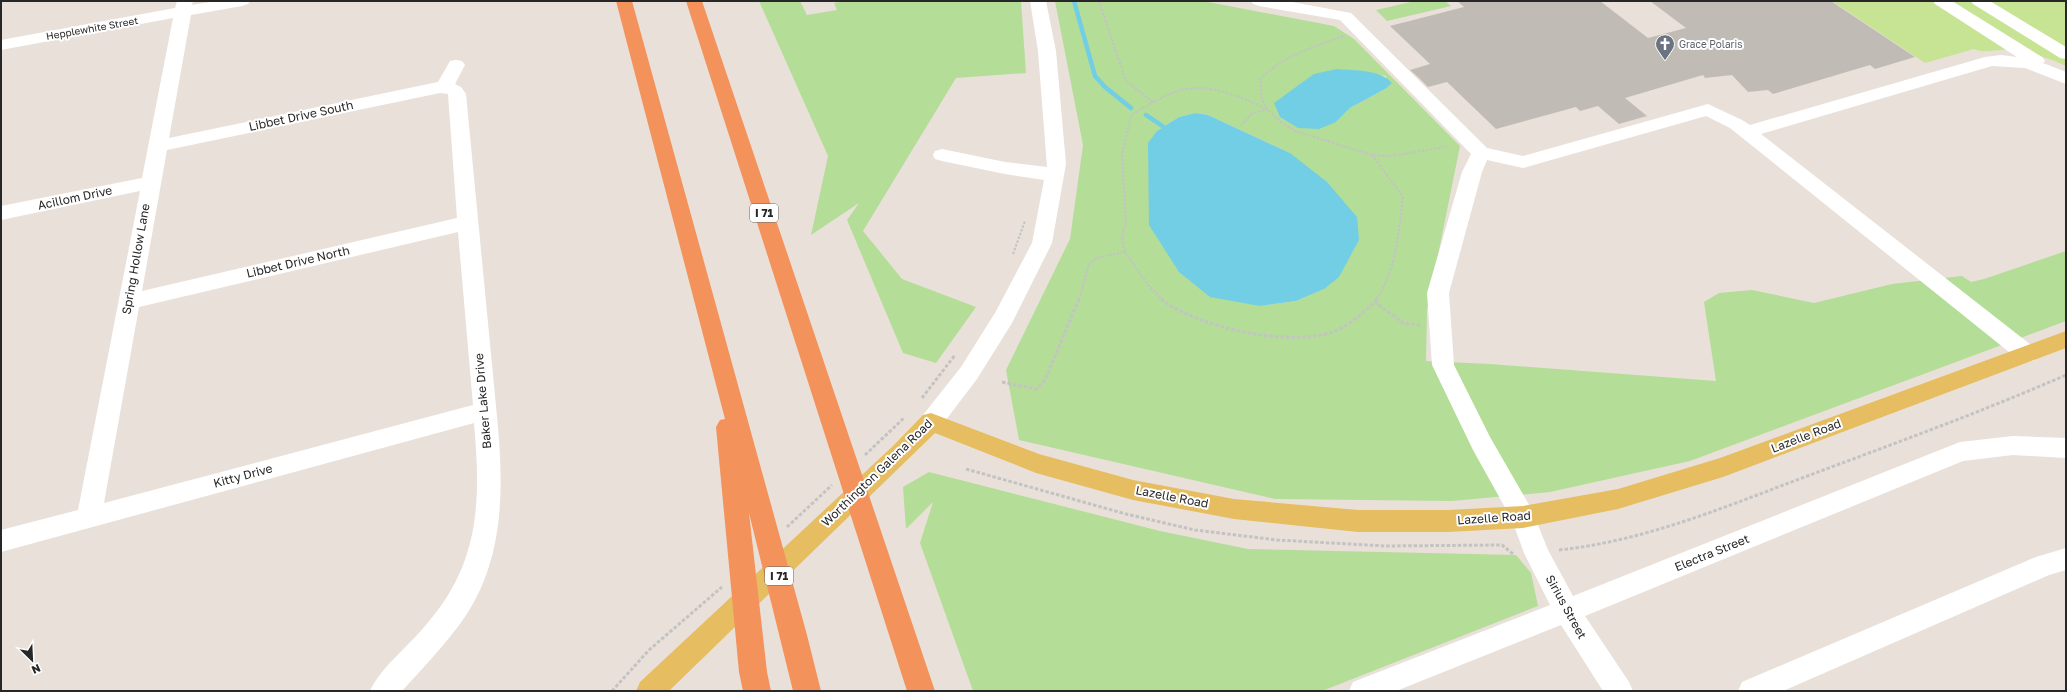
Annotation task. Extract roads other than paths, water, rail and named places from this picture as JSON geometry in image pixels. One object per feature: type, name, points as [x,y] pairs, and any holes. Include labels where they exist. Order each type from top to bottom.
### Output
[{"type":"highway","name":"I 71","points":[[624,1],[722,360],[794,635],[807,691]]},
{"type":"highway","name":"I 71","points":[[694,1],[921,691]]},
{"type":"highway","points":[[722,360],[755,682]]},
{"type":"main road","name":"Lazelle Road","points":[[931,422],[1036,463],[1133,490],[1234,509],[1358,521],[1448,521],[1523,517],[1618,499],[1723,467],[2066,339]]},
{"type":"main road","name":"Worthington Galena Road","points":[[650,691],[809,538],[902,453],[931,422]]},
{"type":"street","name":"Hepplewhite Street","points":[[1,44],[184,6],[242,1]]},
{"type":"street","name":"Worthington Galena Road","points":[[931,422],[969,373],[1004,317],[1042,243],[1057,164],[1047,51],[1038,1]]},
{"type":"street","points":[[1259,1],[1345,16],[1475,147],[1523,162],[1708,110],[1736,124],[1747,132],[2026,354]]},
{"type":"street","points":[[1941,1],[2066,79]]},
{"type":"street","points":[[1978,1],[2066,54]]},
{"type":"street","name":"Spring Hollow Lane","points":[[89,517],[184,6]]},
{"type":"street","points":[[1747,132],[1991,61],[2005,60],[2040,66],[2066,79]]},
{"type":"street","points":[[445,88],[456,65]]},
{"type":"street","name":"Libbet Drive South","points":[[157,146],[445,88]]},
{"type":"street","name":"Baker Lake Drive","points":[[384,691],[458,606],[479,562],[488,524],[489,487],[484,411],[458,94],[451,88],[445,88]]},
{"type":"street","name":"Sirius Street","points":[[1475,147],[1472,172],[1438,293],[1438,326],[1443,364],[1480,443],[1523,517],[1537,553],[1567,611],[1619,691]]},
{"type":"street","points":[[942,155],[1005,168],[1056,175]]},
{"type":"street","name":"Acillom Drive","points":[[1,213],[150,183]]},
{"type":"street","name":"Libbet Drive North","points":[[129,302],[468,223]]},
{"type":"street","name":"Kitty Drive","points":[[1,541],[484,411]]},
{"type":"street","name":"Electra Street","points":[[1363,691],[1567,611],[1960,452],[1990,445],[2026,444],[2066,448]]},
{"type":"street","points":[[1752,691],[2045,565],[2066,559]]},
{"type":"water","points":[[1337,69],[1374,73],[1387,78],[1392,83],[1385,89],[1350,108],[1336,122],[1319,129],[1298,128],[1280,117],[1274,103],[1314,74]]},
{"type":"water","points":[[1195,113],[1208,115],[1290,153],[1327,182],[1357,217],[1359,240],[1339,277],[1324,289],[1296,301],[1260,306],[1210,297],[1179,272],[1149,225],[1148,143],[1157,131],[1179,117]]},
{"type":"waterway","points":[[1074,1],[1095,76],[1105,87],[1131,108]]},
{"type":"waterway","points":[[1146,115],[1164,127]]},
{"type":"place","name":"Grace Polaris","points":[[1665,61]]}]
